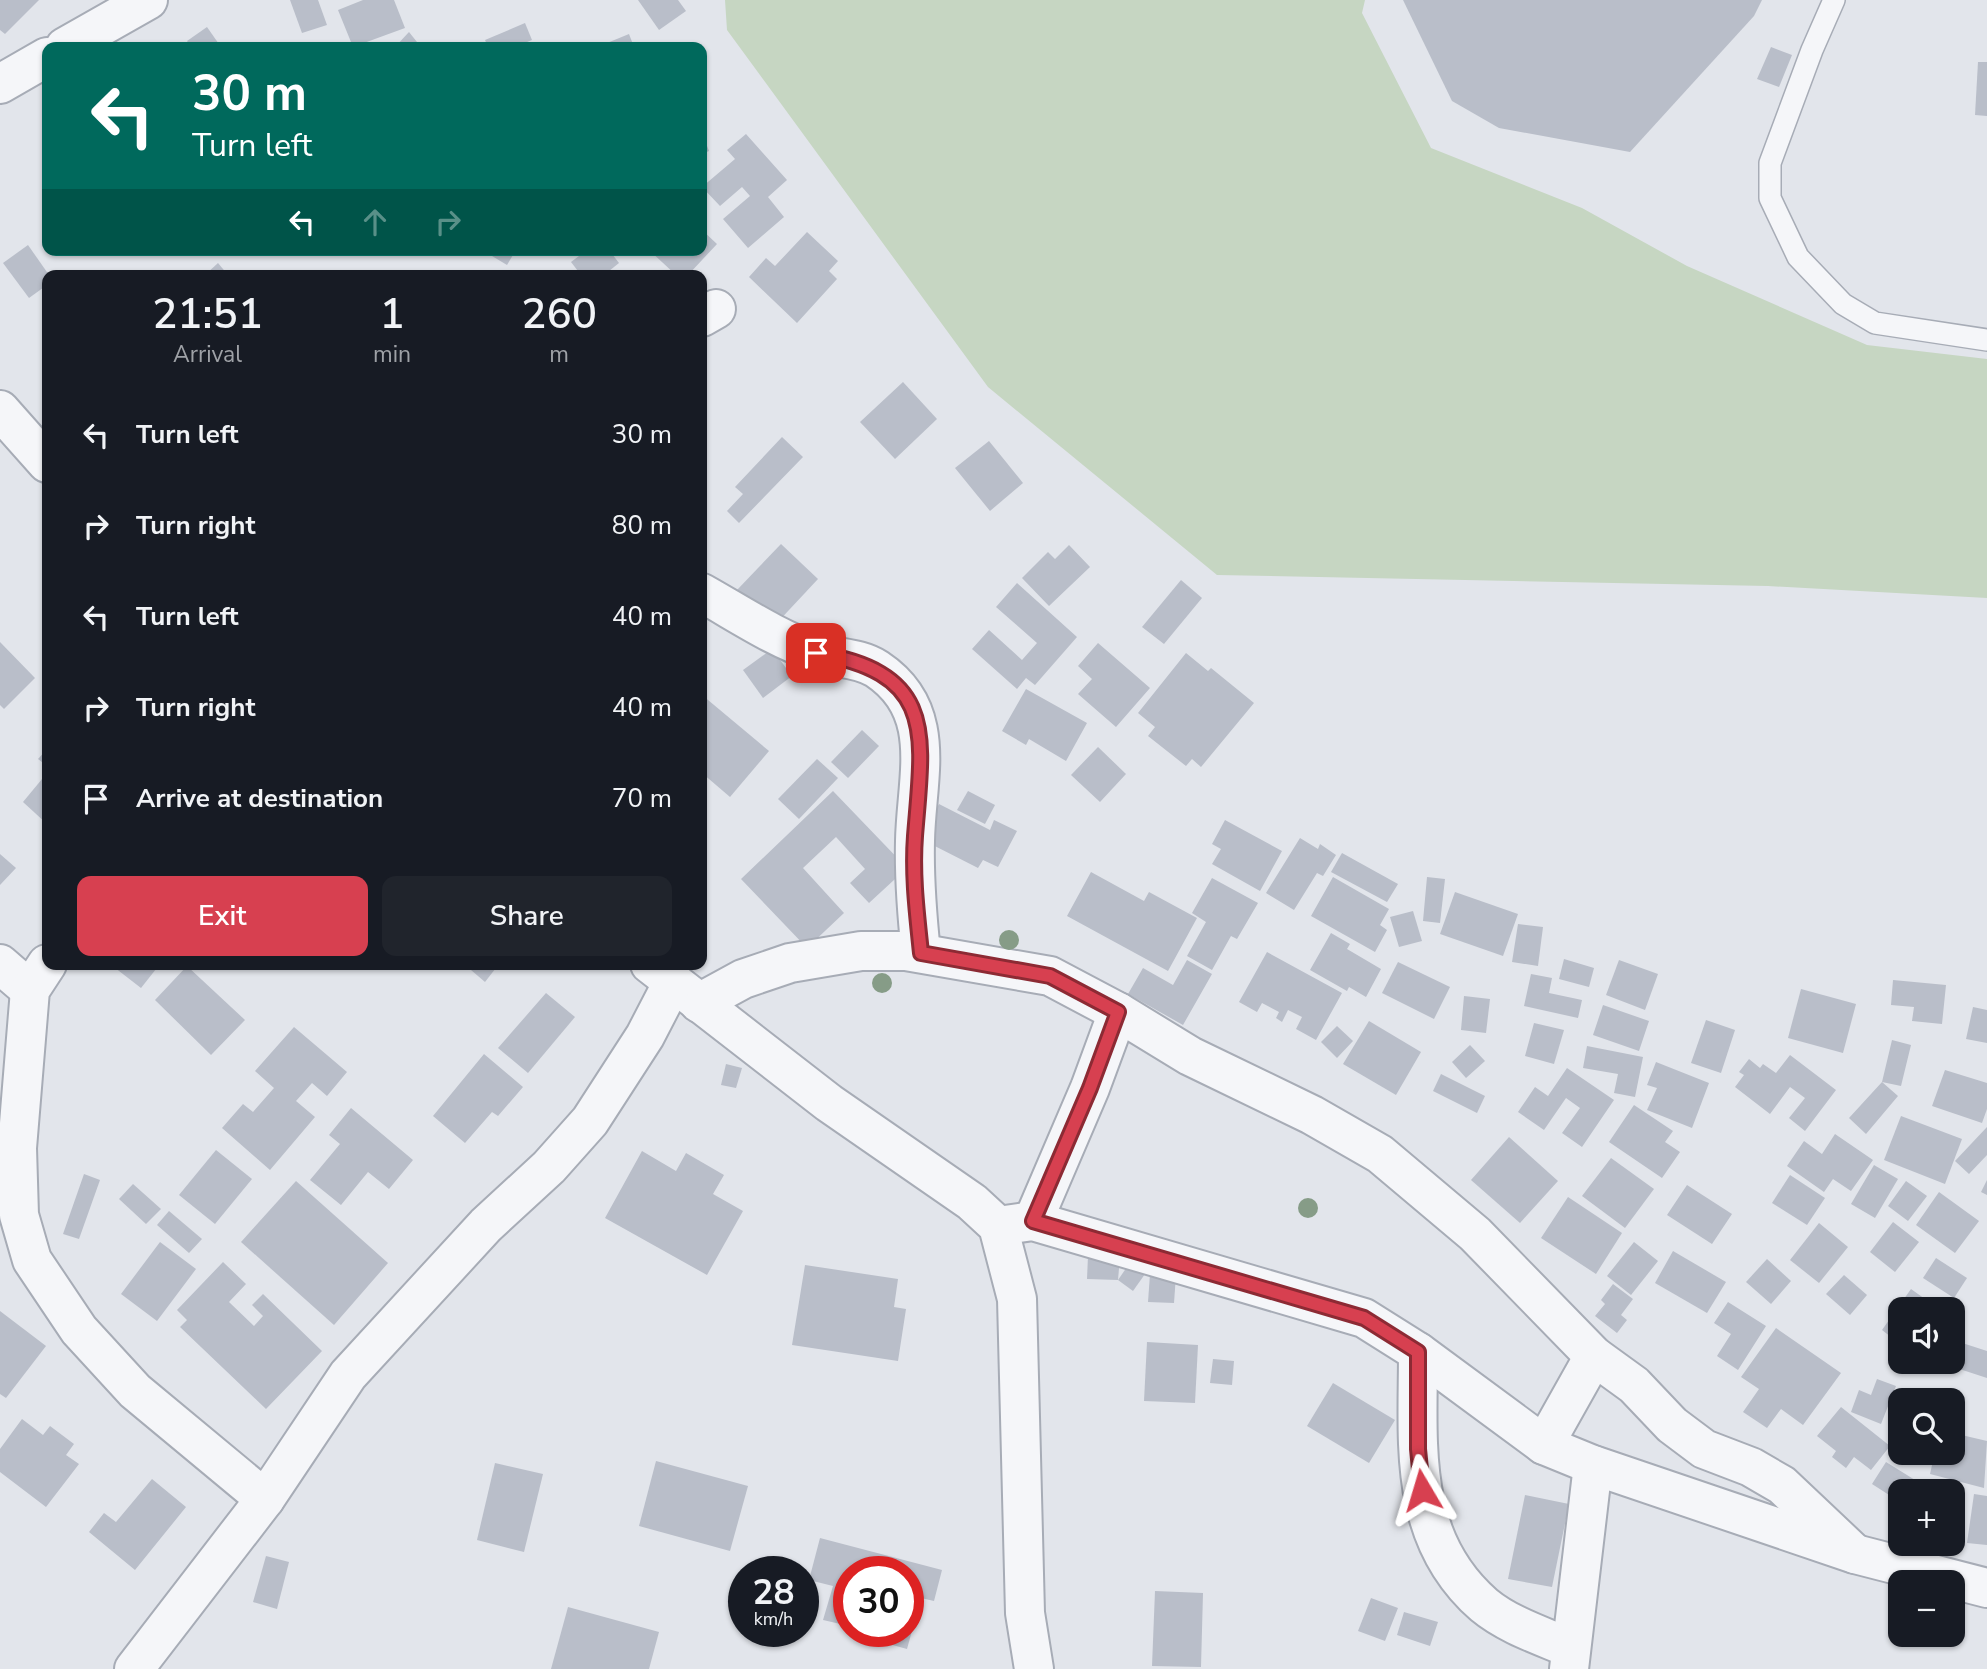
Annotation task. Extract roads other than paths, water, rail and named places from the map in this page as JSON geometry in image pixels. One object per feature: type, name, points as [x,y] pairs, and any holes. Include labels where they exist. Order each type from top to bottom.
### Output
[{"type":"street","points":[[74,42],[148,0]]},
{"type":"street","points":[[0,84],[42,60]]},
{"type":"street","points":[[0,410],[42,457]]},
{"type":"street","points":[[707,596],[816,653],[850,659],[876,668],[904,691],[918,726],[922,774],[915,838],[915,892],[921,953]]},
{"type":"street","points":[[674,983],[743,979],[790,963],[861,951],[921,953],[1050,976],[1118,1012],[1190,1056],[1312,1115],[1380,1154],[1475,1234],[1594,1356],[1634,1385],[1672,1425],[1704,1449],[1751,1467],[1782,1485],[1855,1554]]},
{"type":"street","points":[[0,964],[39,977],[17,1148],[19,1215],[32,1260],[79,1330],[135,1391],[265,1499]]},
{"type":"street","points":[[674,983],[829,1103],[972,1202],[1016,1224],[1364,1318],[1418,1352],[1544,1445],[1593,1465],[1855,1554],[1987,1588]]},
{"type":"street","points":[[134,1669],[265,1499],[348,1375],[486,1225],[549,1167],[590,1121],[645,1036],[674,983]]},
{"type":"street","points":[[1034,1669],[1025,1613],[1016,1224],[1090,1088],[1118,1012]]},
{"type":"street","points":[[1418,1352],[1418,1449],[1425,1510],[1436,1545],[1485,1606],[1570,1658],[1593,1465]]},
{"type":"street","points":[[1544,1445],[1594,1356]]},
{"type":"lane","points":[[1834,0],[1770,163],[1770,198],[1798,257],[1843,304],[1875,323],[1987,340]]}]
